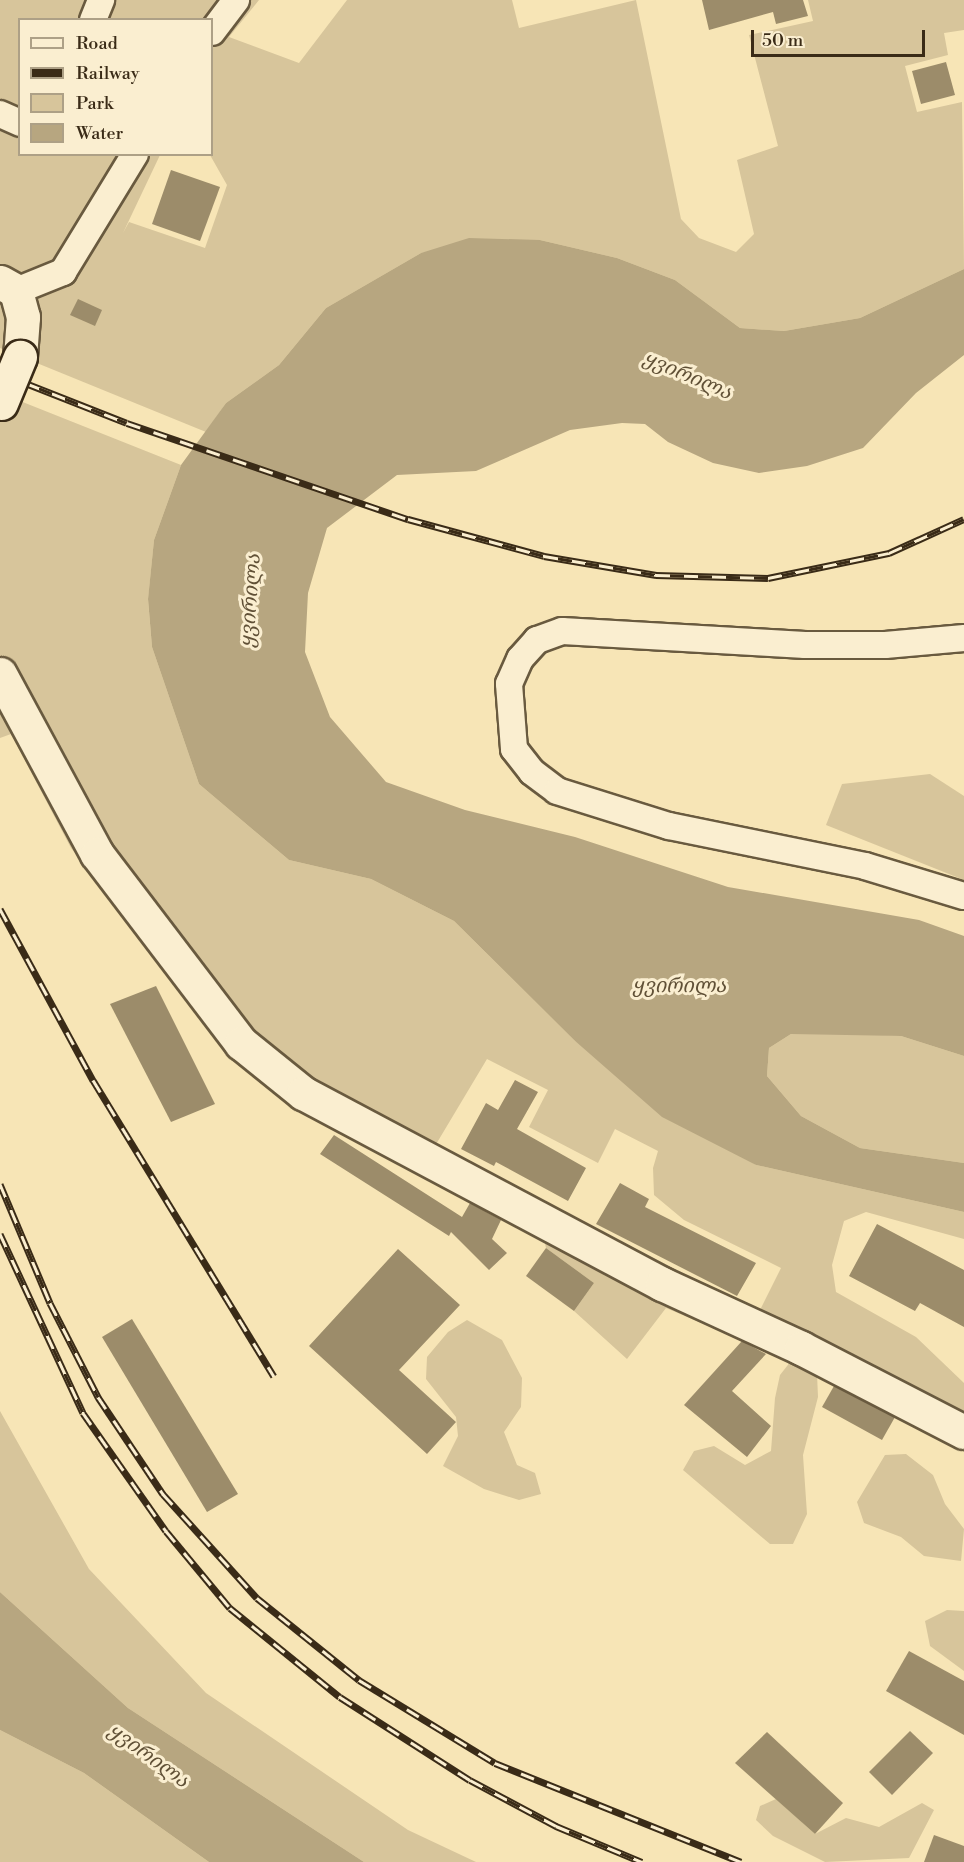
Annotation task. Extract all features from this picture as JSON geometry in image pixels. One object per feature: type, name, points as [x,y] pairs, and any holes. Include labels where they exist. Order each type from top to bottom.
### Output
[{"type":"street","points":[[94,18],[101,0]]},
{"type":"street","points":[[213,31],[236,0]]},
{"type":"street","points":[[0,114],[18,122]]},
{"type":"street","points":[[1,404],[20,357],[23,316],[8,287],[63,272],[134,156]]},
{"type":"street","points":[[964,638],[885,645],[805,645],[562,631],[537,640],[520,659],[509,684],[514,749],[532,772],[557,791],[669,826],[854,863],[964,896]]},
{"type":"street","points":[[0,674],[96,854],[241,1043],[303,1093],[662,1284],[801,1348],[964,1432]]},
{"type":"green space","points":[[0,0],[259,0],[229,37],[299,63],[347,0],[512,0],[519,28],[636,0],[681,219],[699,238],[736,252],[754,234],[737,160],[778,146],[749,35],[813,21],[808,0],[964,0],[964,30],[944,33],[948,55],[905,66],[917,112],[962,102],[964,269],[860,318],[784,331],[740,328],[675,280],[617,258],[540,240],[421,253],[326,308],[279,365],[226,403],[206,432],[0,348]]},
{"type":"green space","points":[[0,393],[181,465],[154,540],[148,600],[152,647],[199,784],[289,860],[371,879],[454,921],[574,1040],[756,1165],[964,1212],[964,1239],[866,1212],[844,1221],[832,1265],[836,1292],[916,1337],[964,1383],[964,1449],[817,1374],[818,1397],[803,1455],[807,1514],[793,1544],[770,1544],[683,1470],[694,1451],[714,1446],[745,1465],[771,1451],[775,1398],[780,1375],[791,1361],[666,1308],[627,1359],[574,1311],[594,1283],[546,1248],[543,1235],[316,1120],[253,1077],[71,848],[11,734],[0,738]],"holes":[[[487,1059],[548,1090],[529,1127],[598,1163],[615,1129],[658,1151],[653,1168],[654,1195],[684,1220],[781,1268],[759,1312],[435,1146]]]},
{"type":"green space","points":[[930,774],[964,796],[964,880],[826,825],[842,784]]},
{"type":"green space","points":[[828,1032],[901,1036],[964,1056],[964,1163],[860,1148],[801,1116],[767,1076],[769,1048],[791,1034]]},
{"type":"green space","points":[[467,1320],[502,1340],[522,1378],[521,1407],[504,1432],[517,1465],[535,1473],[541,1494],[519,1500],[484,1489],[443,1466],[458,1436],[456,1417],[426,1379],[427,1357],[448,1332]]},
{"type":"green space","points":[[0,1411],[89,1569],[206,1693],[408,1830],[476,1862],[364,1862],[128,1708],[0,1592]]},
{"type":"green space","points":[[906,1454],[933,1475],[945,1504],[964,1529],[961,1561],[924,1556],[901,1537],[864,1523],[857,1502],[885,1455]]},
{"type":"green space","points":[[947,1610],[964,1611],[964,1671],[930,1646],[925,1621]]},
{"type":"green space","points":[[0,1730],[84,1773],[209,1862],[0,1862]]},
{"type":"green space","points":[[776,1799],[815,1834],[846,1818],[879,1827],[922,1803],[934,1810],[909,1858],[825,1862],[773,1836],[756,1820],[760,1806]]},
{"type":"water","name":"ყვირილა","points":[[469,238],[540,240],[617,258],[675,280],[740,328],[784,331],[860,318],[964,269],[964,355],[916,393],[863,448],[807,466],[759,473],[713,463],[668,442],[645,424],[622,423],[570,430],[476,471],[397,475],[327,528],[308,593],[305,652],[330,717],[386,782],[465,810],[575,837],[728,887],[919,920],[964,936],[964,1056],[901,1036],[791,1034],[769,1048],[767,1076],[801,1116],[860,1148],[964,1163],[964,1212],[756,1165],[662,1117],[574,1040],[454,921],[371,879],[289,860],[199,784],[152,647],[148,599],[154,540],[181,465],[226,403],[279,365],[326,308],[421,253]]},
{"type":"water","name":"ყვირილა","points":[[0,1592],[128,1708],[364,1862],[209,1862],[84,1773],[0,1730]]},
{"type":"building","points":[[702,0],[803,0],[808,16],[776,24],[773,12],[709,30]]},
{"type":"building","points":[[946,62],[955,95],[921,104],[912,71]]},
{"type":"building","points":[[171,170],[220,187],[200,241],[152,224]]},
{"type":"building","points":[[78,299],[102,310],[95,326],[70,315]]},
{"type":"building","points":[[156,986],[215,1104],[171,1122],[110,1004]]},
{"type":"building","points":[[515,1080],[538,1092],[517,1129],[586,1168],[568,1201],[496,1162],[494,1166],[461,1149],[486,1103],[498,1110]]},
{"type":"building","points":[[334,1135],[462,1217],[470,1203],[501,1220],[492,1239],[507,1253],[489,1270],[451,1232],[449,1236],[320,1154]]},
{"type":"building","points":[[620,1183],[649,1199],[645,1207],[756,1263],[737,1296],[596,1224]]},
{"type":"building","points":[[877,1224],[964,1270],[964,1327],[920,1303],[915,1311],[849,1276]]},
{"type":"building","points":[[546,1248],[594,1283],[574,1311],[526,1276]]},
{"type":"building","points":[[398,1249],[460,1305],[399,1370],[456,1422],[427,1454],[309,1346]]},
{"type":"building","points":[[132,1319],[238,1494],[207,1512],[102,1337]]},
{"type":"building","points":[[742,1341],[766,1354],[732,1391],[771,1426],[747,1457],[684,1405]]},
{"type":"building","points":[[834,1386],[895,1417],[882,1440],[822,1407]]},
{"type":"building","points":[[909,1651],[964,1681],[964,1735],[886,1691]]},
{"type":"building","points":[[910,1731],[933,1753],[892,1795],[869,1772]]},
{"type":"building","points":[[767,1732],[843,1803],[815,1834],[735,1763]]},
{"type":"building","points":[[934,1835],[964,1846],[964,1862],[924,1862]]},
{"type":"railway","points":[[0,373],[127,423],[408,519],[544,556],[656,575],[768,578],[889,553],[964,519]]},
{"type":"railway","points":[[0,909],[93,1080],[274,1376]]},
{"type":"railway","points":[[0,1184],[50,1303],[98,1397],[163,1494],[257,1598],[359,1680],[495,1763],[741,1862]]},
{"type":"railway","points":[[0,1234],[83,1413],[166,1531],[230,1608],[340,1697],[470,1780],[556,1826],[642,1862]]}]
